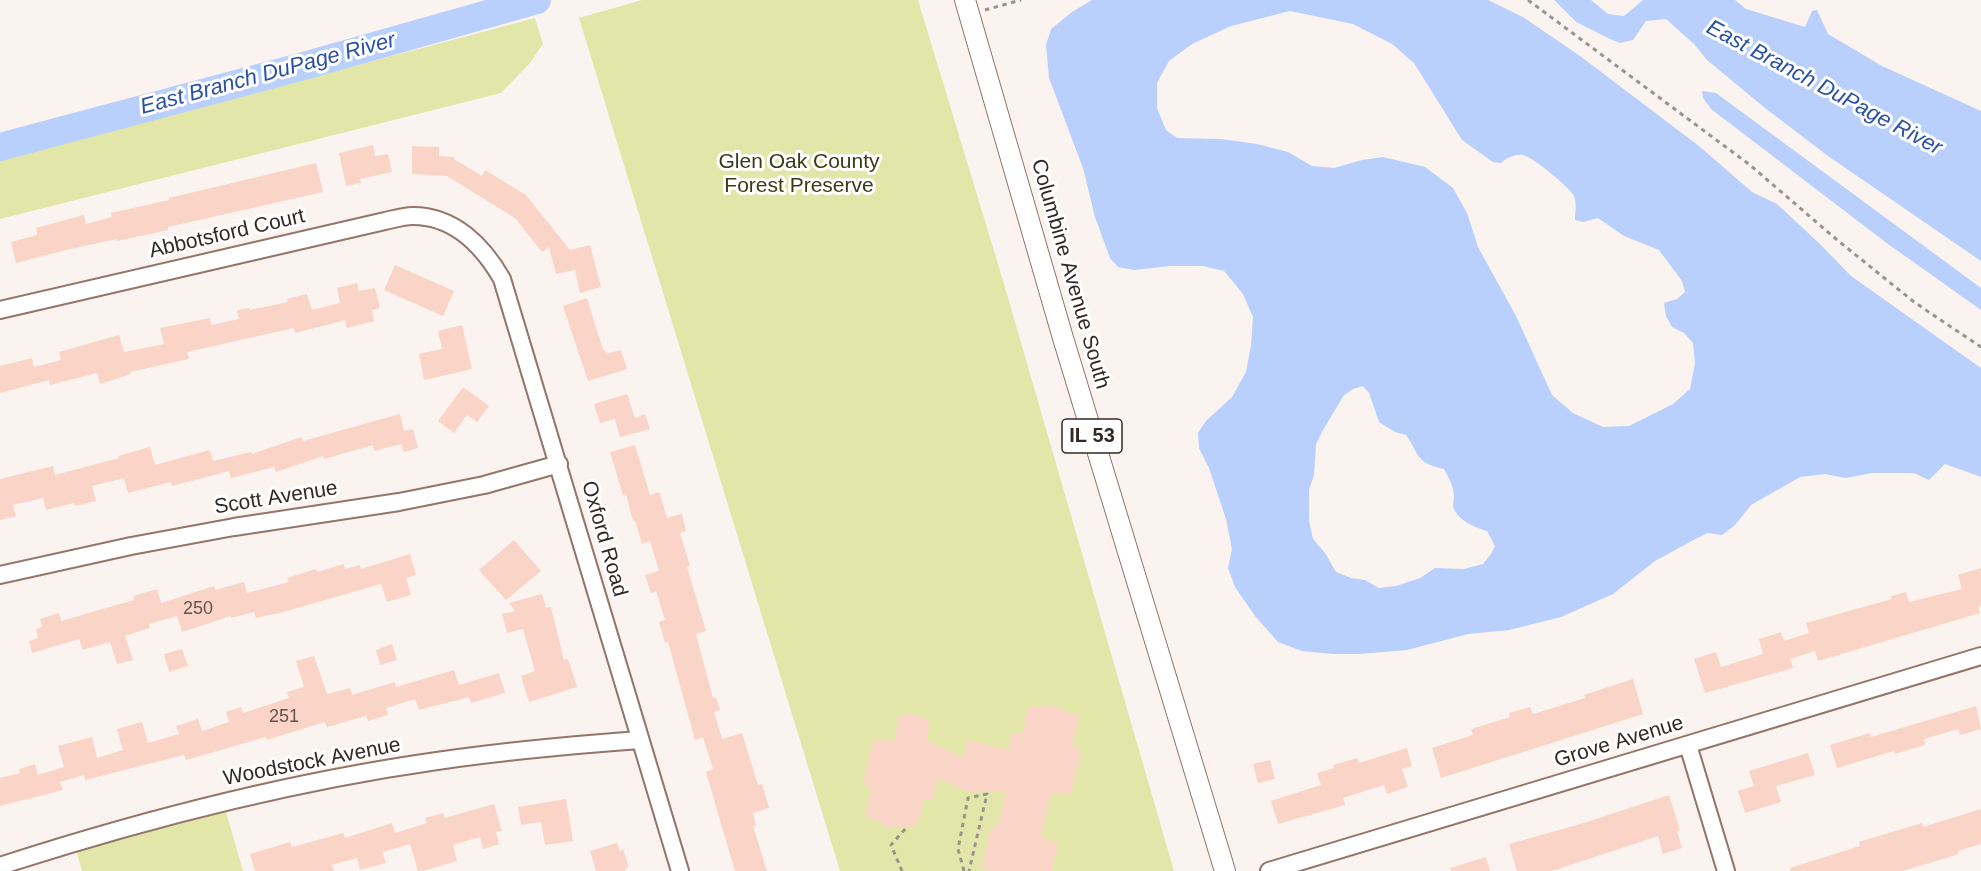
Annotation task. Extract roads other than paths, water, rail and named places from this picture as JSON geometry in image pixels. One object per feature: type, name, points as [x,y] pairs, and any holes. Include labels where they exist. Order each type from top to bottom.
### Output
[{"type":"main road","name":"Columbine Avenue South","points":[[967,6],[1063,338],[1224,871]]},
{"type":"street","name":"Abbotsford Court","points":[[0,310],[385,220],[412,216],[434,218],[462,231]]},
{"type":"street","name":"Oxford Road","points":[[462,231],[492,261],[501,279],[559,464],[680,871]]},
{"type":"street","name":"Scott Avenue","points":[[0,575],[200,533],[399,502],[484,485],[559,464]]},
{"type":"street","name":"Grove Avenue","points":[[1269,871],[1981,656]]},
{"type":"street","name":"Woodstock Avenue","points":[[0,866],[81,841],[232,801],[386,769],[520,750],[640,740]]},
{"type":"street","points":[[1688,745],[1726,871]]},
{"type":"water","points":[[1092,0],[1488,0],[1523,17],[1580,56],[1699,146],[1752,192],[1777,204],[1851,276],[1981,368],[1981,477],[1945,464],[1929,480],[1914,473],[1872,473],[1846,478],[1825,474],[1800,477],[1751,505],[1735,525],[1722,535],[1707,533],[1655,561],[1613,594],[1561,617],[1509,630],[1468,634],[1407,650],[1333,654],[1302,651],[1278,642],[1255,616],[1235,587],[1228,568],[1232,549],[1226,519],[1209,468],[1199,448],[1198,433],[1206,421],[1232,397],[1246,372],[1253,317],[1243,294],[1224,271],[1203,266],[1170,266],[1134,270],[1118,267],[1110,258],[1095,217],[1083,168],[1049,78],[1046,45],[1051,29]],"holes":[[[1290,11],[1353,24],[1392,44],[1414,63],[1462,140],[1493,162],[1501,163],[1517,155],[1528,157],[1550,173],[1574,196],[1575,220],[1583,222],[1598,218],[1624,236],[1659,250],[1682,281],[1685,292],[1677,299],[1664,303],[1666,316],[1672,327],[1684,333],[1693,343],[1695,363],[1690,389],[1673,404],[1629,426],[1603,427],[1573,413],[1552,395],[1516,316],[1478,247],[1467,213],[1453,188],[1425,167],[1383,157],[1334,168],[1312,166],[1288,152],[1257,144],[1221,139],[1177,138],[1166,130],[1157,108],[1157,83],[1169,61],[1192,44],[1231,26]],[[1363,386],[1369,393],[1379,422],[1395,432],[1406,435],[1423,461],[1444,469],[1452,486],[1453,506],[1458,516],[1467,523],[1487,531],[1495,546],[1483,564],[1464,569],[1435,568],[1420,578],[1396,586],[1379,588],[1365,580],[1336,572],[1325,553],[1313,539],[1309,520],[1309,490],[1314,475],[1316,444],[1344,395]]]},
{"type":"water","points":[[1554,0],[1591,0],[1608,14],[1624,16],[1643,0],[1735,0],[1746,9],[1805,27],[1812,11],[1817,10],[1828,34],[1882,66],[1981,111],[1981,261],[1828,156],[1765,108],[1707,60],[1694,44],[1666,19],[1646,21],[1633,40],[1620,43],[1576,22]]},
{"type":"water","points":[[1702,91],[1716,93],[1981,288],[1981,310],[1888,244],[1711,109],[1703,98]]},
{"type":"waterway","name":"East Branch DuPage River","points":[[0,147],[300,67],[537,0]]},
{"type":"park label","name":"Glen Oak County Forest Preserve","points":[[799,174]]}]
